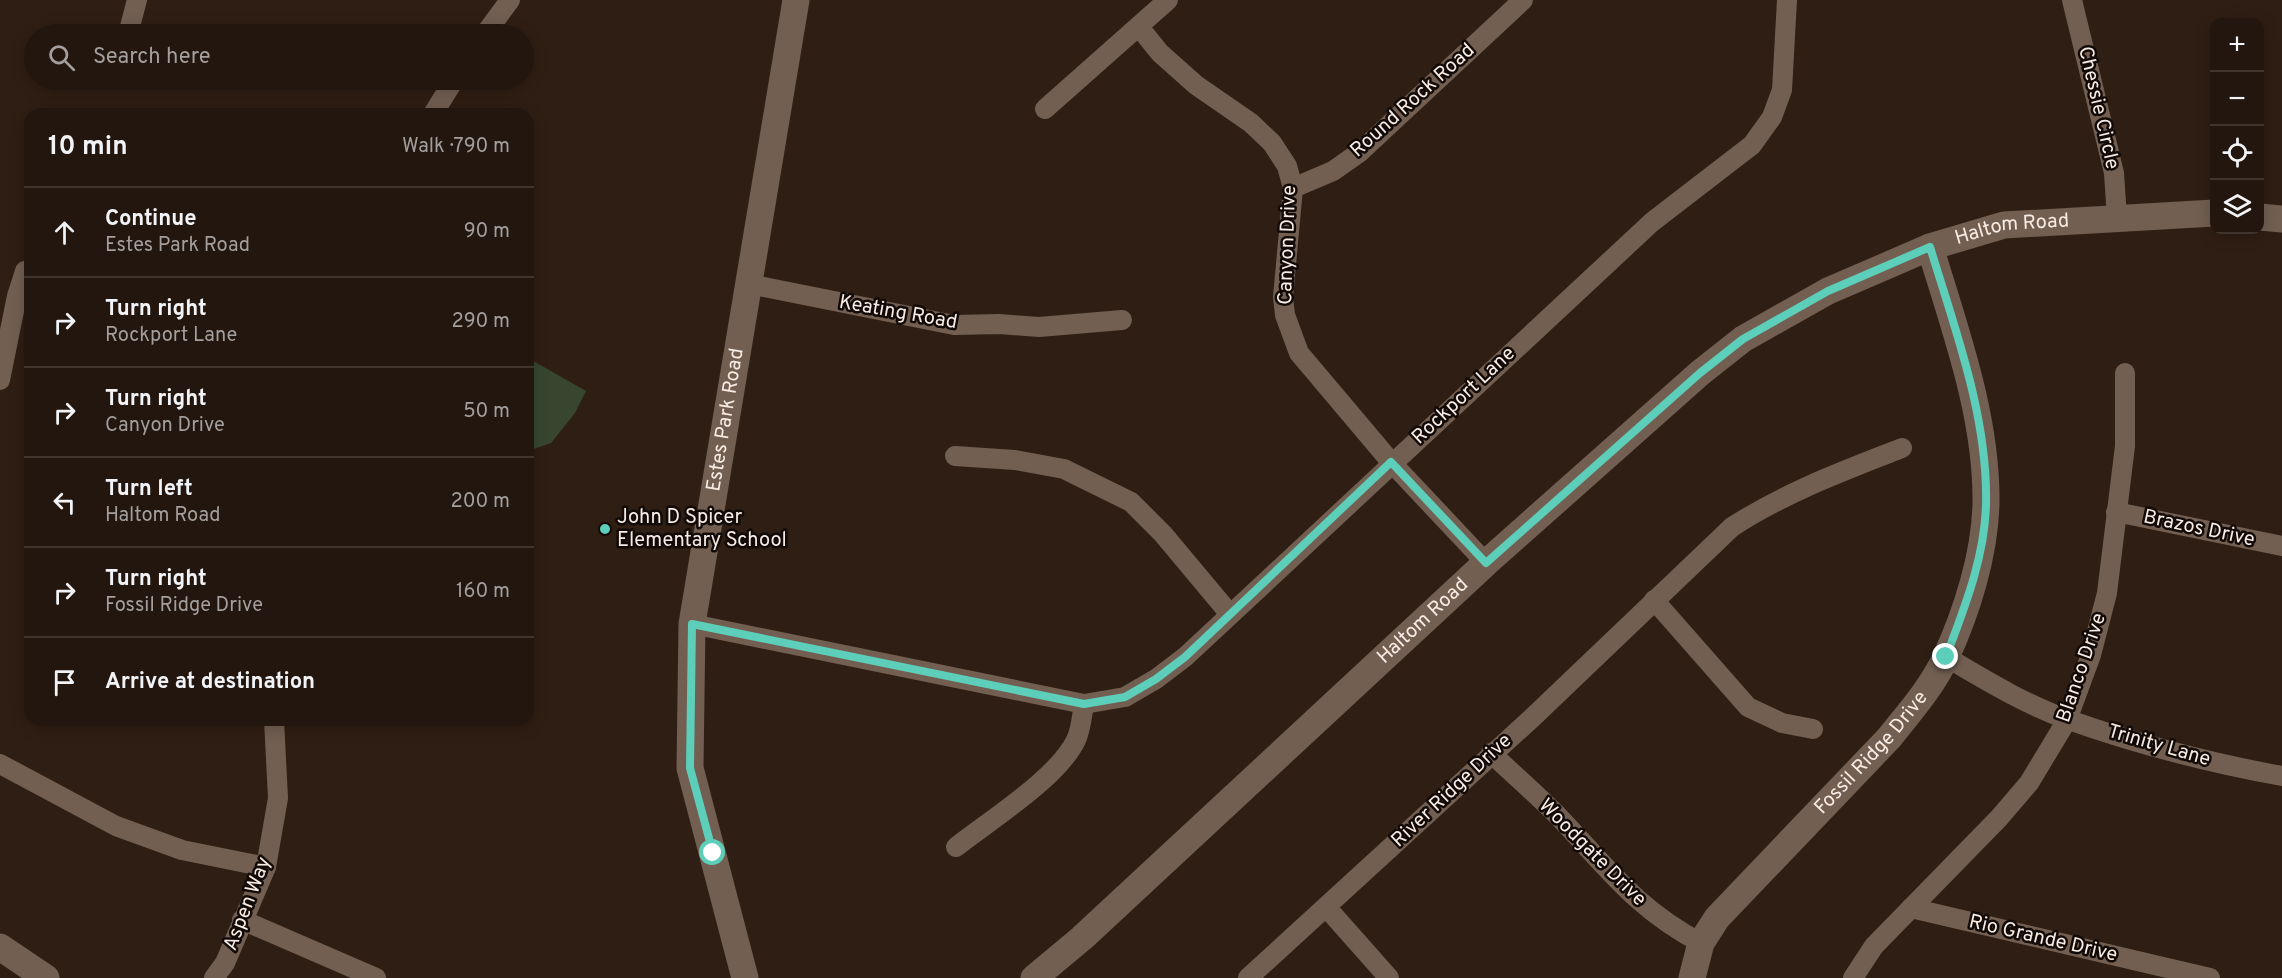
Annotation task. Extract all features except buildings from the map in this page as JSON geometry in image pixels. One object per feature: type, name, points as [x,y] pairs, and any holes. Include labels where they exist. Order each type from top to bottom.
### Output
[{"type":"street","points":[[131,24],[137,0]]},
{"type":"street","points":[[492,24],[510,0]]},
{"type":"street","name":"Estes Park Road","points":[[745,978],[690,768],[692,624],[796,0]]},
{"type":"street","points":[[1045,110],[1168,0]]},
{"type":"street","name":"Round Rock Road","points":[[1293,188],[1334,171],[1360,152],[1523,0]]},
{"type":"street","name":"Rockport Lane","points":[[692,624],[1084,704],[1125,697],[1156,679],[1185,657],[1391,462],[1652,222],[1752,146],[1772,117],[1782,90],[1787,0]]},
{"type":"street","name":"Chessie Circle","points":[[2072,0],[2114,173],[2117,218]]},
{"type":"street","name":"Canyon Drive","points":[[1139,27],[1160,53],[1196,85],[1251,123],[1272,143],[1287,166],[1293,188],[1283,297],[1291,335],[1309,368],[1391,462],[1486,563]]},
{"type":"street","points":[[437,108],[448,90]]},
{"type":"street","name":"Haltom Road","points":[[1034,978],[1082,938],[1486,563],[1700,373],[1743,339],[1828,291],[1930,247],[2004,225],[2210,213]]},
{"type":"street","points":[[2264,217],[2282,219]]},
{"type":"street","name":"Fossil Ridge Drive","points":[[1692,978],[1701,943],[1717,918],[1889,738],[1928,687],[1946,657],[1974,575],[1986,505],[1980,429],[1965,364],[1930,247]]},
{"type":"street","points":[[0,380],[17,296],[24,274]]},
{"type":"street","name":"Keating Road","points":[[748,284],[954,325],[999,324],[1039,327],[1122,320]]},
{"type":"street","name":"Blanco Drive","points":[[1853,978],[1874,946],[1999,818],[2029,783],[2067,720],[2100,625],[2107,593],[2125,446],[2125,373]]},
{"type":"street","name":"River Ridge Drive","points":[[1248,978],[1327,908],[1732,527],[1766,505],[1805,485],[1902,448]]},
{"type":"street","points":[[955,456],[1015,460],[1064,469],[1131,502],[1163,534],[1229,613]]},
{"type":"street","name":"Brazos Drive","points":[[2116,512],[2282,546]]},
{"type":"street","points":[[1654,600],[1748,707],[1782,723],[1813,729]]},
{"type":"street","name":"Trinity Lane","points":[[1946,657],[1993,685],[2067,720],[2186,755],[2282,776]]},
{"type":"street","points":[[956,847],[1037,785],[1060,761],[1076,739],[1084,704]]},
{"type":"street","name":"Aspen Way","points":[[214,978],[225,963],[266,867],[278,798],[274,726]]},
{"type":"street","name":"Woodgate Drive","points":[[1491,753],[1558,816],[1636,899],[1670,927],[1701,943]]},
{"type":"street","points":[[0,764],[116,826],[182,850],[266,867]]},
{"type":"street","points":[[1327,908],[1389,978]]},
{"type":"street","name":"Rio Grande Drive","points":[[1911,908],[2210,978]]},
{"type":"street","points":[[242,920],[376,978]]},
{"type":"street","points":[[0,947],[46,978]]},
{"type":"green space","points":[[534,361],[586,391],[575,413],[551,443],[534,449]]},
{"type":"place","name":"John D Spicer Elementary School","points":[[605,529]]},
{"type":"route","points":[[713,853],[690,768],[692,624],[1084,704],[1125,697],[1156,679],[1185,657],[1391,462],[1486,563],[1700,373],[1743,339],[1828,291],[1930,247],[1965,364],[1980,429],[1986,505],[1974,575],[1964,611],[1946,657]]}]
